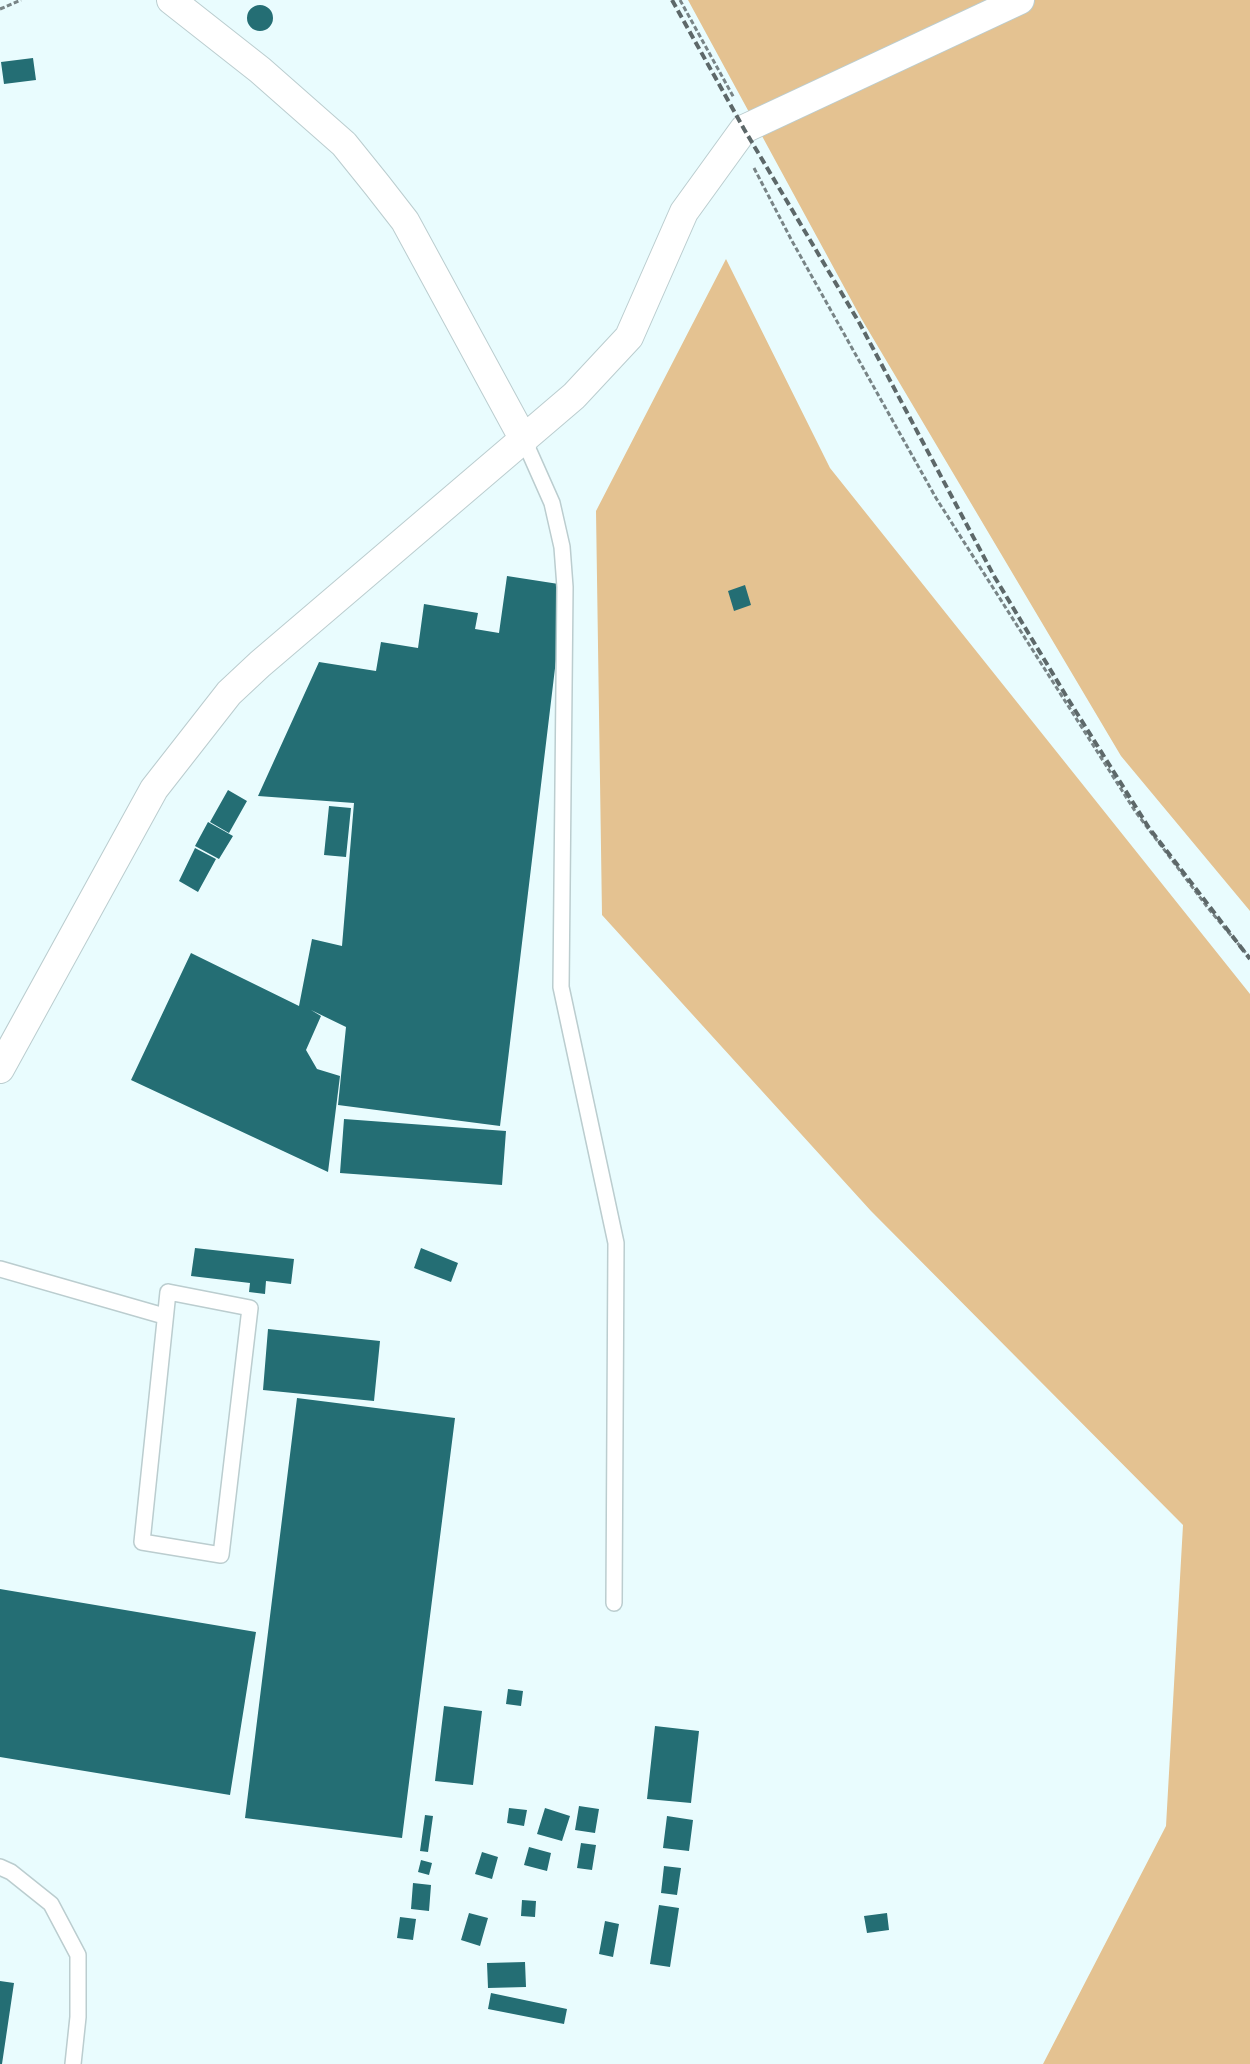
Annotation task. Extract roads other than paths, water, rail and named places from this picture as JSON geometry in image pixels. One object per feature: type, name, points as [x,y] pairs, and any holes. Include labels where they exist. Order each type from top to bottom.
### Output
[{"type":"street","points":[[171,0],[260,70],[344,144],[377,184],[406,221],[524,440]]},
{"type":"street","points":[[0,1069],[154,789],[229,693],[260,664],[574,396],[629,337],[684,212],[744,129],[1020,0]]},
{"type":"lane","points":[[524,440],[552,504],[562,547],[565,597],[561,987],[616,1242],[614,1603]]},
{"type":"lane","points":[[0,1269],[164,1316]]},
{"type":"lane","points":[[168,1292],[250,1308],[221,1555],[142,1542],[164,1316],[168,1292]]},
{"type":"lane","points":[[0,1867],[11,1872],[51,1904],[78,1955],[78,2017],[73,2064]]},
{"type":"railway","points":[[672,0],[744,129],[860,324],[994,576],[1068,699],[1149,828],[1250,959]]}]
